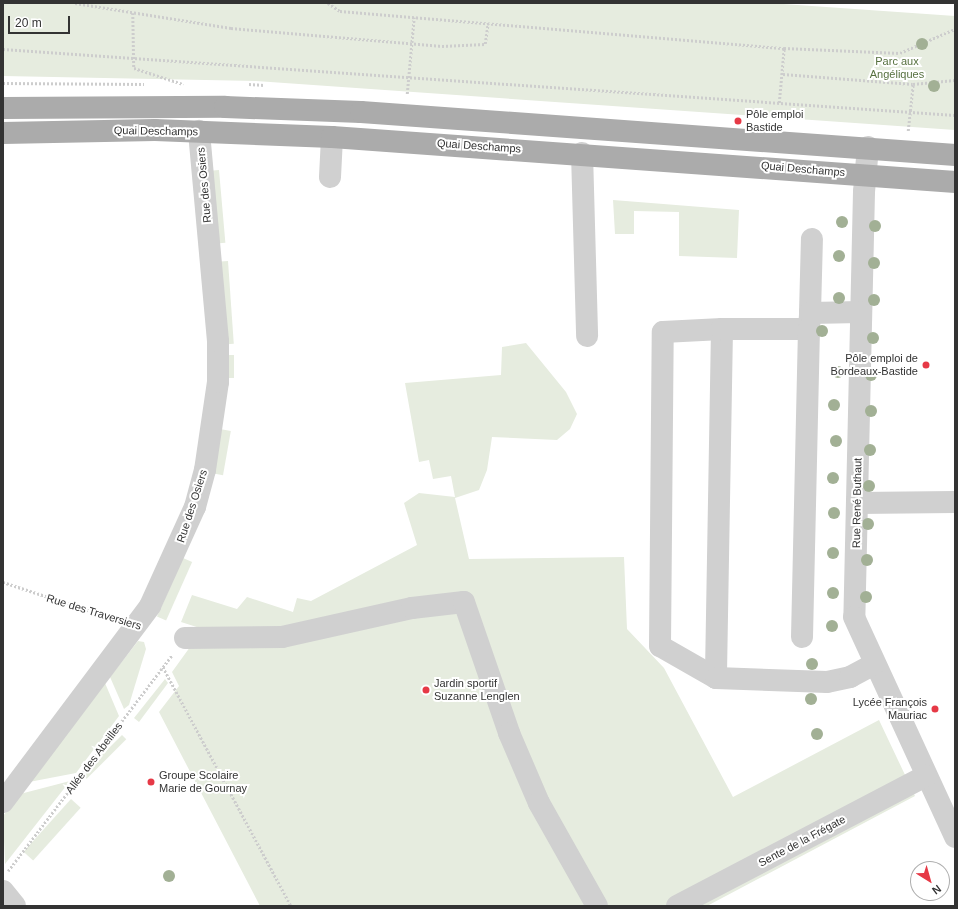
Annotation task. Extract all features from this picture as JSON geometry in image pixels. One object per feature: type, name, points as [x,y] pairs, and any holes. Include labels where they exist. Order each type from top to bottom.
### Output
[{"type":"main road","name":"Quai Deschamps","points":[[3,108],[56,110],[276,108],[868,147],[955,155]]},
{"type":"main road","points":[[3,117],[56,110]]},
{"type":"main road","name":"Quai Deschamps","points":[[3,133],[199,131],[332,137],[582,153],[955,182]]},
{"type":"street","name":"Rue des Osiers","points":[[3,802],[137,625],[169,570],[195,507],[212,426],[218,341],[199,131]]},
{"type":"street","points":[[330,177],[332,137]]},
{"type":"street","name":"Rue René Buthaut","points":[[868,147],[865,175],[854,617],[874,664],[955,837]]},
{"type":"street","points":[[582,153],[587,336]]},
{"type":"street","points":[[802,637],[812,239]]},
{"type":"street","points":[[861,312],[809,321],[722,329],[663,332],[660,646],[716,678],[827,682],[850,677],[874,664]]},
{"type":"street","points":[[716,678],[722,329]]},
{"type":"street","points":[[856,503],[955,502]]},
{"type":"street","points":[[185,638],[282,637],[412,608],[464,602],[509,733],[539,803],[597,906]]},
{"type":"street","name":"Sente de la Frégate","points":[[677,906],[926,776]]},
{"type":"street","points":[[3,891],[16,906]]},
{"type":"path","points":[[75,3],[231,28],[412,42],[485,44],[488,23]]},
{"type":"path","points":[[328,3],[340,11],[784,48],[900,52],[955,29]]},
{"type":"path","points":[[133,13],[134,68],[183,84],[161,84]]},
{"type":"path","points":[[407,95],[414,16]]},
{"type":"path","points":[[779,103],[783,74],[784,48]]},
{"type":"path","points":[[3,50],[955,115]]},
{"type":"path","points":[[783,74],[913,84],[955,80]]},
{"type":"path","points":[[3,83],[147,84]]},
{"type":"path","points":[[908,130],[913,84]]},
{"type":"path","name":"Rue des Traversiers","points":[[3,582],[137,625]]},
{"type":"path","name":"Allée des Abeilles","points":[[3,878],[185,638]]},
{"type":"path","points":[[163,667],[291,906]]},
{"type":"green space","name":"Parc aux Angéliques","points":[[3,3],[769,3],[955,16],[955,130],[256,81],[3,76]]},
{"type":"green space","points":[[219,170],[225,243],[216,244],[210,171]]},
{"type":"green space","points":[[613,200],[739,210],[737,258],[679,256],[679,212],[634,211],[634,234],[615,234]]},
{"type":"green space","points":[[228,261],[234,344],[223,345],[217,262]]},
{"type":"green space","name":"Jardin sportif Suzanne Lenglen","points":[[526,343],[566,392],[577,414],[570,429],[557,440],[492,437],[487,470],[479,490],[455,498],[469,559],[624,557],[627,629],[664,668],[733,797],[879,720],[915,796],[707,906],[260,906],[159,712],[179,686],[172,672],[203,629],[181,622],[192,595],[237,609],[247,597],[293,612],[297,598],[311,601],[417,545],[404,503],[419,493],[455,497],[451,476],[433,479],[429,460],[419,462],[405,383],[501,375],[502,347]]},
{"type":"green space","points":[[225,355],[234,355],[234,378],[225,378]]},
{"type":"green space","points":[[220,429],[231,431],[223,475],[212,473]]},
{"type":"green space","points":[[183,558],[192,562],[166,621],[157,616]]},
{"type":"green space","points":[[138,641],[144,642],[146,649],[129,705],[124,709],[110,677]]},
{"type":"green space","points":[[165,679],[168,683],[139,722],[134,718]]},
{"type":"green space","points":[[105,683],[119,716],[76,773],[29,782]]},
{"type":"green space","points":[[122,735],[126,739],[87,779],[82,775]]},
{"type":"green space","points":[[70,781],[5,864],[3,816],[20,794]]},
{"type":"green space","points":[[71,799],[81,808],[33,860],[23,852]]},
{"type":"place","name":"Pôle emploi Bastide","points":[[738,121]]},
{"type":"place","name":"Pôle emploi de Bordeaux-Bastide","points":[[926,365]]},
{"type":"place","name":"Jardin sportif Suzanne Lenglen","points":[[426,690]]},
{"type":"place","name":"Lycée François Mauriac","points":[[935,709]]},
{"type":"place","name":"Groupe Scolaire Marie de Gournay","points":[[151,782]]}]
